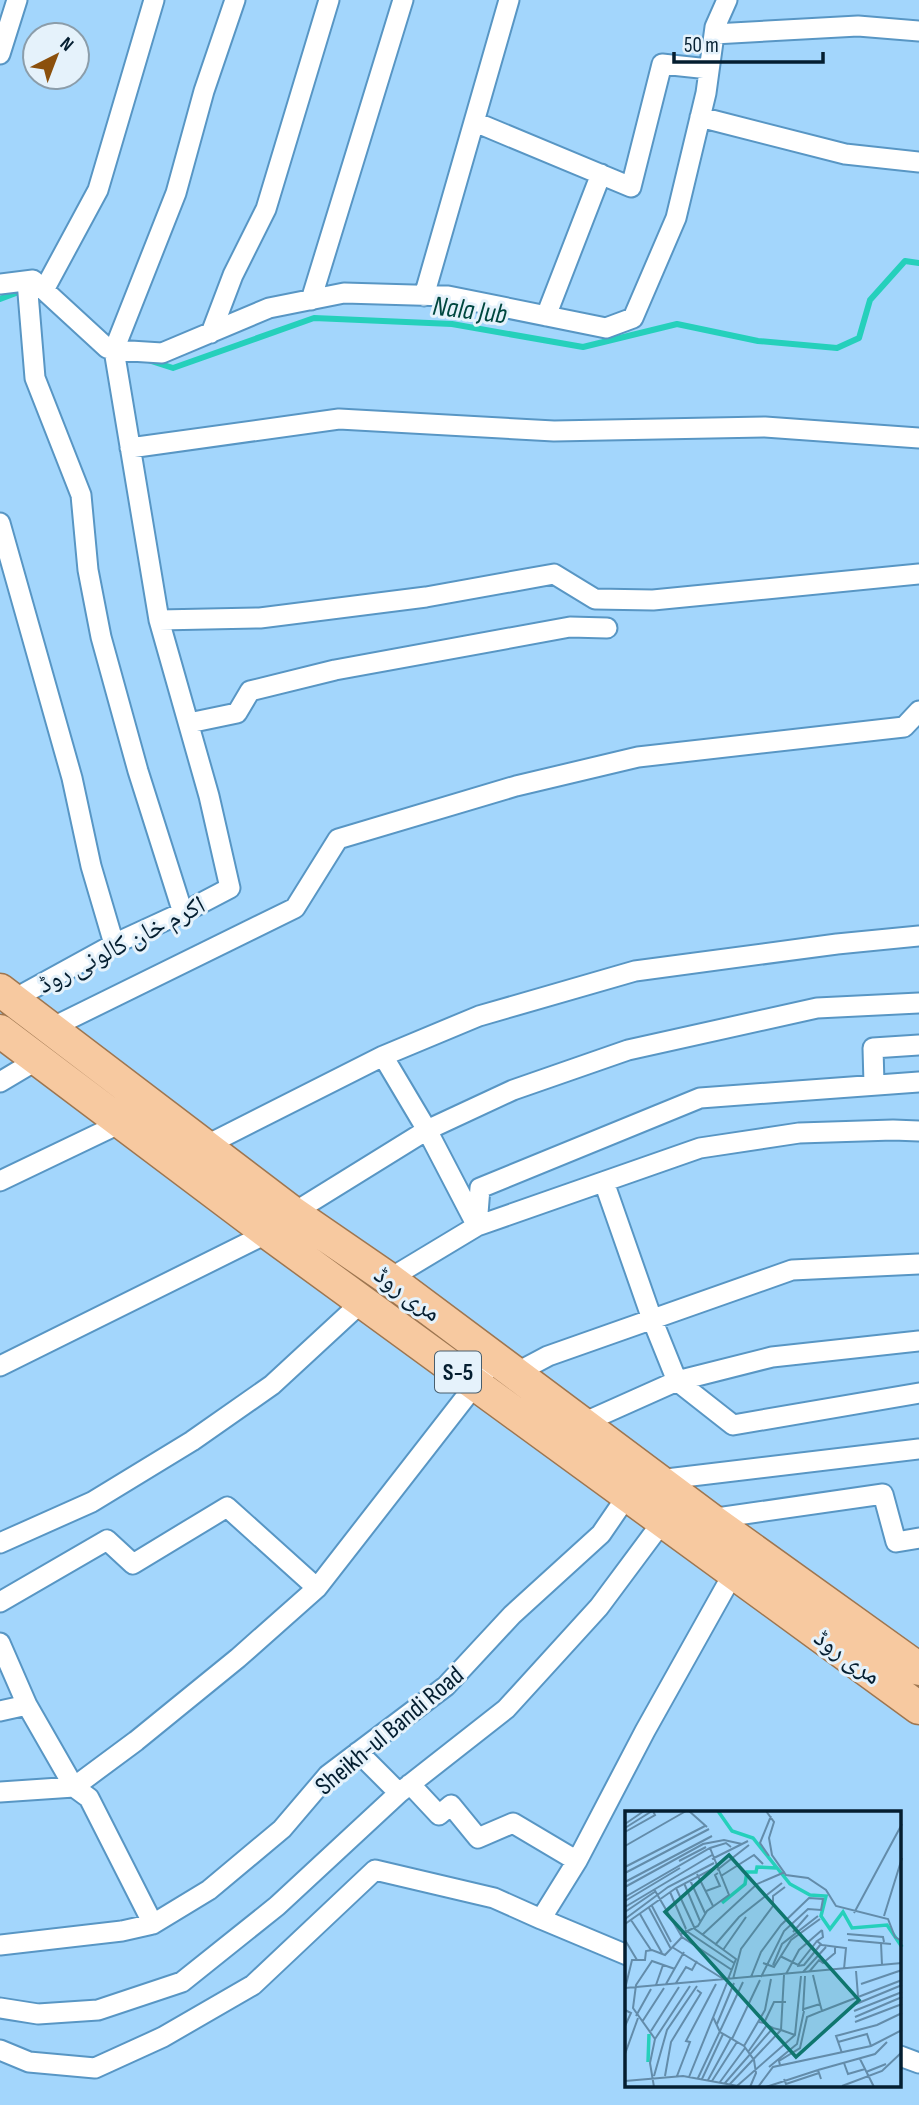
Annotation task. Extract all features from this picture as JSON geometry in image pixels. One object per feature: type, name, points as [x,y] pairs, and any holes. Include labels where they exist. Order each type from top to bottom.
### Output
[{"type":"main road","name":"مری روڈ","points":[[6,995],[293,1213],[389,1279],[710,1519],[919,1669]]},
{"type":"main road","name":"مری روڈ","points":[[0,1031],[268,1233],[919,1708]]},
{"type":"street","points":[[0,54],[17,0]]},
{"type":"street","points":[[154,0],[98,190],[36,285],[35,379],[81,495],[88,570],[102,636],[138,771],[183,913]]},
{"type":"street","points":[[235,0],[204,91],[176,193],[114,350],[159,621],[189,723],[237,713],[250,691],[335,670],[570,627],[607,628]]},
{"type":"street","points":[[211,333],[233,275],[266,209],[329,0]]},
{"type":"street","points":[[311,300],[403,0]]},
{"type":"street","points":[[424,296],[509,0]]},
{"type":"street","points":[[0,284],[36,285],[107,348],[162,353],[269,308],[344,293],[448,296],[606,328],[633,318],[676,218],[700,117],[720,2]]},
{"type":"street","points":[[714,34],[858,26],[919,31]]},
{"type":"street","points":[[475,122],[631,187],[662,64],[709,69]]},
{"type":"street","points":[[700,117],[845,154],[919,162]]},
{"type":"street","points":[[546,316],[601,174]]},
{"type":"street","points":[[130,448],[339,419],[554,431],[765,426],[919,438]]},
{"type":"street","points":[[0,523],[72,778],[91,866],[114,944]]},
{"type":"street","points":[[159,621],[260,618],[426,597],[554,574],[595,599],[653,600],[919,574]]},
{"type":"street","points":[[51,1028],[295,908],[338,839],[516,786],[638,757],[904,727],[919,711]]},
{"type":"street","name":"اکرم خان کالونی روڈ","points":[[6,995],[183,913],[230,888],[189,723]]},
{"type":"street","points":[[205,1146],[383,1056],[479,1016],[635,971],[919,936]]},
{"type":"street","points":[[293,1213],[427,1130],[513,1090],[628,1050],[817,1008],[919,1003]]},
{"type":"street","points":[[874,1084],[873,1048],[919,1045]]},
{"type":"street","points":[[383,1056],[427,1130],[477,1226]]},
{"type":"street","points":[[0,1082],[37,1060]]},
{"type":"street","points":[[477,1226],[480,1188],[700,1098],[919,1082]]},
{"type":"street","points":[[0,1181],[121,1123]]},
{"type":"street","points":[[389,1279],[477,1226],[700,1148],[799,1133],[919,1131]]},
{"type":"street","points":[[604,1182],[652,1319],[677,1381],[733,1425],[919,1393]]},
{"type":"street","points":[[0,1366],[268,1233]]},
{"type":"street","points":[[0,1792],[74,1787],[136,1741],[228,1666],[317,1588],[476,1385],[506,1366],[548,1356],[792,1270],[919,1264]]},
{"type":"street","points":[[0,1543],[92,1502],[192,1441],[272,1385],[363,1301]]},
{"type":"street","points":[[583,1423],[677,1381],[772,1357],[919,1341]]},
{"type":"street","points":[[658,1480],[919,1448]]},
{"type":"street","points":[[710,1519],[883,1494],[895,1542],[919,1538]]},
{"type":"street","name":"Sheikh-ul Bandi Road","points":[[0,1945],[122,1931],[153,1924],[209,1890],[282,1829],[328,1775],[446,1686],[512,1615],[601,1534],[627,1496]]},
{"type":"street","points":[[0,1602],[107,1540],[132,1564],[228,1507],[317,1588]]},
{"type":"street","points":[[0,2008],[38,2014],[98,2010],[182,1982],[277,1906],[404,1788],[506,1709],[599,1608],[663,1521]]},
{"type":"street","points":[[541,1919],[577,1861],[645,1731],[734,1572]]},
{"type":"street","points":[[0,1643],[27,1705],[74,1787],[89,1797],[153,1924]]},
{"type":"street","points":[[0,1711],[27,1705]]},
{"type":"street","points":[[358,1752],[439,1815],[451,1805],[478,1838],[513,1823],[577,1861]]},
{"type":"street","points":[[0,2050],[29,2062],[96,2068],[163,2037],[253,1985],[375,1870],[494,1898],[625,1954]]},
{"type":"street","points":[[902,2057],[919,2063]]},
{"type":"waterway","name":"Nala Jub","points":[[148,360],[173,368],[314,318],[452,324],[583,347],[677,324],[758,341],[837,348],[859,338],[870,300],[905,261],[919,263]]},
{"type":"waterway","name":"Nala Jub","points":[[0,299],[24,290]]}]
